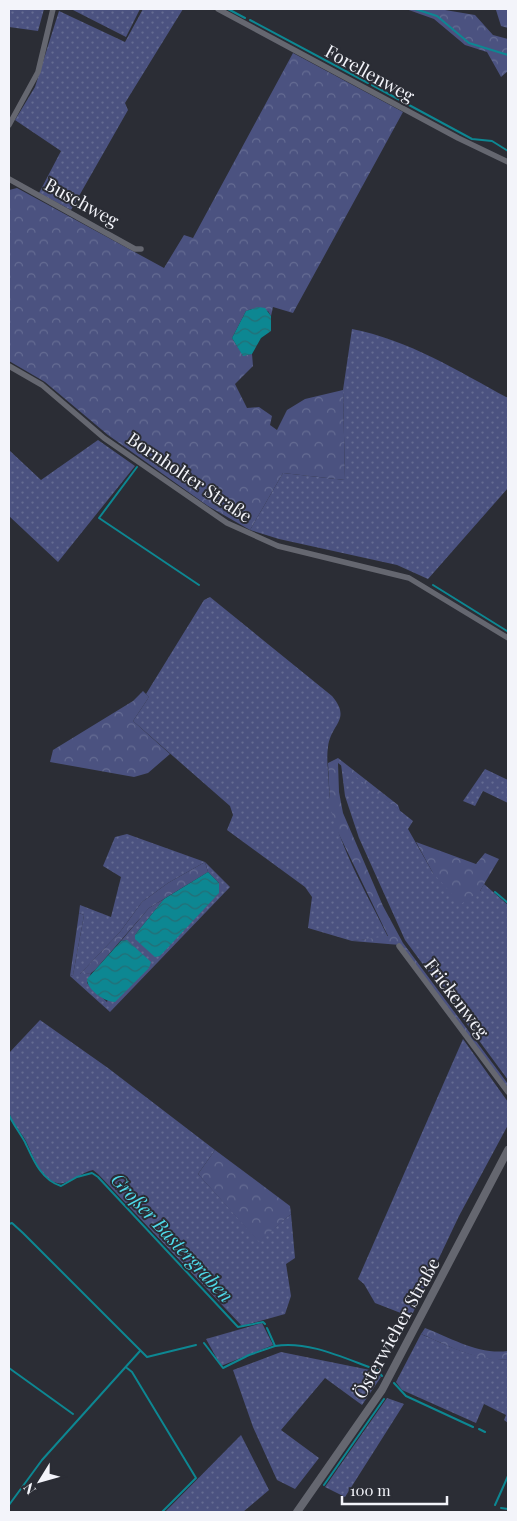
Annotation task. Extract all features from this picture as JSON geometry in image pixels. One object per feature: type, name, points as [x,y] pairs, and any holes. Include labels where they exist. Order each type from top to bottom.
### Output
[{"type":"street","points":[[9,125],[38,72],[53,9]]},
{"type":"street","name":"Forellenweg","points":[[218,9],[458,138],[508,162]]},
{"type":"street","name":"Buschweg","points":[[9,179],[135,249],[141,249]]},
{"type":"street","name":"Bornholter Straße","points":[[9,366],[42,385],[104,438],[227,523],[278,546],[409,578],[508,638]]},
{"type":"street","name":"Frickenweg","points":[[399,946],[508,1092]]},
{"type":"street","name":"Österwieher Straße","points":[[297,1512],[382,1390],[508,1150]]},
{"type":"green space","points":[[9,9],[44,9],[38,31],[9,27]]},
{"type":"green space","points":[[71,9],[140,9],[126,37]]},
{"type":"green space","points":[[143,9],[183,9],[125,103],[128,110],[71,210],[39,193],[61,151],[15,120],[35,87],[59,11],[125,42]]},
{"type":"green space","points":[[406,9],[439,9],[475,15],[493,35],[508,39],[508,71],[501,77],[487,52],[465,45],[434,19]]},
{"type":"green space","points":[[508,9],[508,28],[501,26],[496,10]]},
{"type":"green space","points":[[293,53],[403,112],[293,313],[273,307],[271,316],[268,311],[252,309],[246,311],[232,338],[243,355],[252,354],[253,366],[235,384],[247,408],[259,407],[272,416],[270,425],[277,430],[287,410],[305,399],[343,390],[345,480],[283,473],[250,530],[208,506],[108,435],[45,382],[9,361],[9,190],[17,188],[164,268],[184,235],[193,238]]},
{"type":"green space","points":[[352,329],[373,334],[413,349],[452,367],[508,398],[508,488],[428,579],[397,565],[279,539],[250,530],[283,473],[345,480],[343,390]]},
{"type":"green space","points":[[98,440],[135,466],[58,562],[9,516],[9,450],[41,480]]},
{"type":"green space","points":[[210,597],[332,696],[338,704],[340,711],[339,722],[330,739],[327,752],[331,807],[343,845],[388,937],[352,941],[308,928],[312,897],[305,887],[227,830],[233,815],[230,806],[133,721],[149,697],[146,694],[204,600]]},
{"type":"green space","points":[[143,691],[149,697],[133,721],[170,754],[148,773],[134,777],[50,762],[53,750],[133,701]]},
{"type":"green space","points":[[338,758],[398,805],[400,811],[338,763],[339,792],[343,813],[383,906],[403,943],[508,1084],[508,1089],[400,945],[352,941],[388,936],[335,826],[330,805],[328,763]]},
{"type":"green space","points":[[341,764],[413,821],[408,829],[433,873],[480,891],[484,884],[508,905],[508,1080],[405,940],[359,838],[345,796]]},
{"type":"green space","points":[[485,769],[508,780],[508,803],[483,791],[475,806],[463,801]]},
{"type":"green space","points":[[127,834],[205,862],[230,887],[110,1012],[70,976],[73,975],[84,915],[79,913],[80,905],[111,917],[121,877],[103,866],[115,837]],"holes":[[[205,862],[208,872],[219,883],[135,935],[164,899],[149,908],[121,941],[127,940],[107,1002],[87,983],[91,973],[80,974],[120,932],[142,902],[168,883]]]},
{"type":"green space","points":[[416,842],[476,864],[485,853],[499,859],[480,891],[461,904],[433,873]]},
{"type":"green space","points":[[205,862],[208,872],[149,908],[95,970],[91,973],[79,975],[120,932],[142,902],[168,883]]},
{"type":"green space","points":[[79,913],[84,915],[73,975],[70,976]]},
{"type":"green space","points":[[40,1020],[108,1068],[215,1150],[198,1174],[259,1241],[291,1214],[295,1258],[286,1264],[291,1296],[285,1314],[242,1326],[93,1170],[65,1183],[57,1183],[46,1177],[12,1119],[7,1097],[9,1053]]},
{"type":"green space","points":[[463,1039],[508,1102],[508,1125],[459,1216],[411,1317],[375,1303],[364,1284],[358,1279]]},
{"type":"green space","points":[[215,1150],[290,1206],[291,1214],[259,1242],[198,1174]]},
{"type":"green space","points":[[262,1323],[273,1345],[221,1366],[206,1339]]},
{"type":"green space","points":[[425,1328],[476,1348],[497,1352],[508,1351],[508,1359],[485,1358],[463,1352],[421,1334]]},
{"type":"green space","points":[[421,1334],[474,1355],[485,1358],[508,1359],[508,1423],[504,1420],[506,1415],[484,1404],[476,1423],[402,1390],[396,1382]]},
{"type":"green space","points":[[281,1352],[375,1371],[381,1377],[362,1405],[325,1378],[281,1430],[319,1458],[295,1489],[277,1480],[253,1427],[233,1370]]},
{"type":"green space","points":[[387,1398],[404,1404],[345,1497],[325,1487]]},
{"type":"green space","points":[[241,1435],[269,1490],[243,1512],[165,1512]]},
{"type":"water","points":[[258,307],[265,308],[271,316],[271,331],[261,338],[252,354],[243,356],[232,338],[246,311]]},
{"type":"water","points":[[208,872],[219,883],[219,893],[160,956],[155,957],[135,939],[135,935],[164,899]]},
{"type":"water","points":[[127,940],[151,962],[149,968],[115,1002],[102,998],[93,991],[87,979],[121,941]]},
{"type":"waterway","points":[[228,9],[245,18]]},
{"type":"waterway","points":[[415,9],[437,16],[469,43],[508,55]]},
{"type":"waterway","points":[[476,9],[487,9]]},
{"type":"waterway","points":[[250,20],[368,83]]},
{"type":"waterway","points":[[372,85],[472,139],[492,141],[508,151]]},
{"type":"waterway","points":[[137,467],[99,518],[199,585]]},
{"type":"waterway","points":[[433,585],[507,631]]},
{"type":"waterway","points":[[495,892],[508,903]]},
{"type":"waterway","name":"Großer Bastergraben","points":[[9,1115],[38,1168],[48,1179],[61,1186],[77,1177],[92,1173],[98,1177],[238,1327],[263,1322],[265,1324]]},
{"type":"waterway","points":[[9,1224],[12,1223],[23,1233],[147,1357],[196,1345]]},
{"type":"waterway","name":"Großer Bastergraben","points":[[267,1328],[275,1346],[288,1345],[314,1348],[377,1370],[382,1376]]},
{"type":"waterway","points":[[204,1343],[223,1368],[249,1355],[275,1346]]},
{"type":"waterway","points":[[9,1505],[42,1460],[140,1351]]},
{"type":"waterway","points":[[9,1368],[73,1414]]},
{"type":"waterway","points":[[127,1368],[132,1372],[196,1478],[162,1512]]},
{"type":"waterway","name":"Großer Bastergraben","points":[[394,1383],[406,1396],[473,1427]]},
{"type":"waterway","points":[[324,1485],[384,1399]]},
{"type":"waterway","name":"Großer Bastergraben","points":[[479,1429],[485,1432]]},
{"type":"waterway","name":"Großer Bastergraben","points":[[495,1505],[508,1476]]},
{"type":"waterway","name":"Großer Bastergraben","points":[[501,1508],[508,1509]]}]
